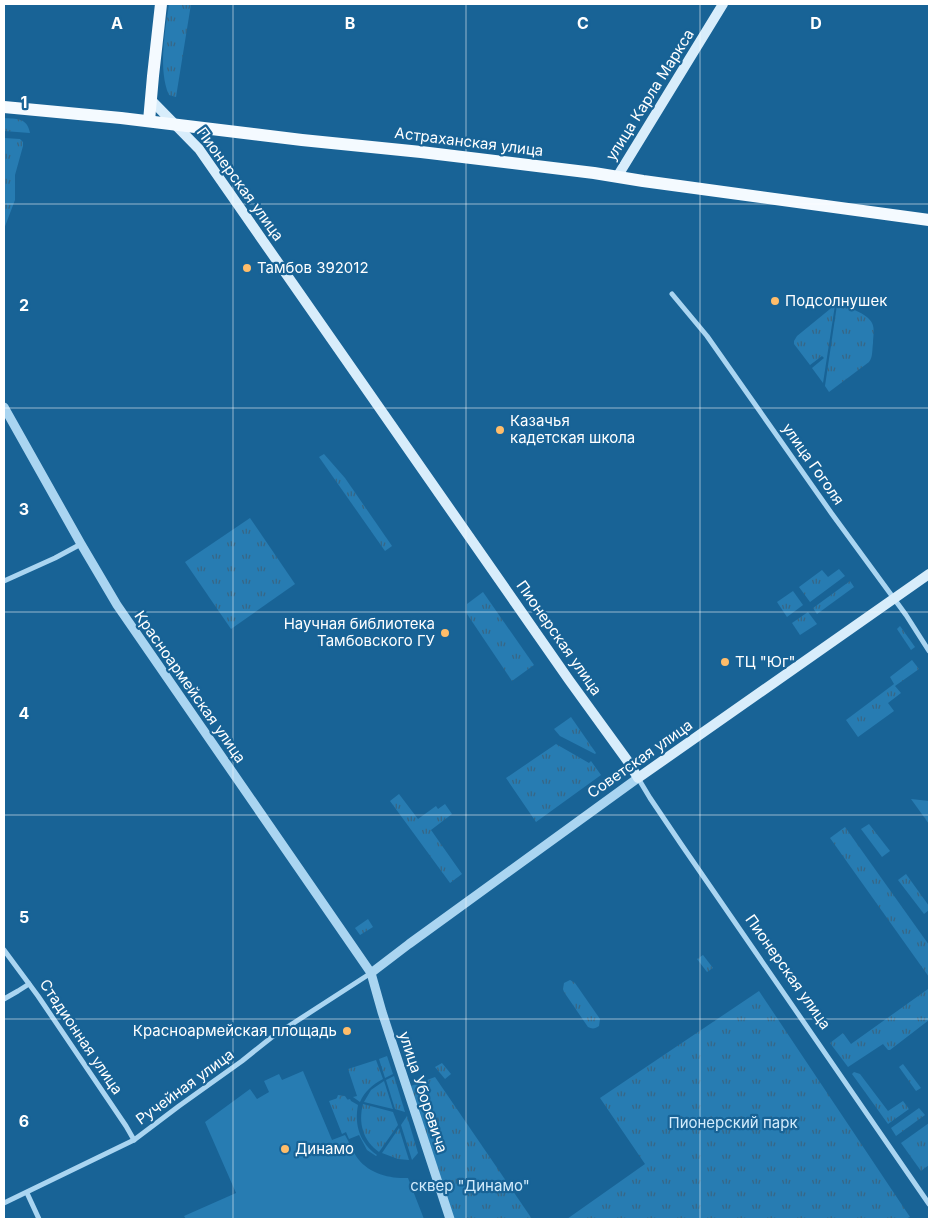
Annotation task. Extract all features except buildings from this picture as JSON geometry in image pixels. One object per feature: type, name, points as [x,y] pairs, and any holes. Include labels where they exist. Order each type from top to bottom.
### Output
[{"type":"main road","points":[[149,121],[161,4]]},
{"type":"main road","name":"улица Карла Маркса","points":[[617,177],[723,4]]},
{"type":"main road","name":"Пионерская улица","points":[[151,100],[199,148],[638,778]]},
{"type":"main road","name":"Астраханская улица","points":[[4,106],[421,152],[929,220]]},
{"type":"main road","name":"Советская улица","points":[[638,778],[929,574]]},
{"type":"street","name":"улица Гоголя","points":[[672,294],[707,336],[929,651]]},
{"type":"street","name":"Красноармейская улица","points":[[4,407],[116,606],[371,973]]},
{"type":"street","points":[[4,580],[55,558],[81,544]]},
{"type":"street","name":"Советская улица","points":[[371,973],[638,778]]},
{"type":"street","name":"Пионерская улица","points":[[638,778],[681,844],[929,1204]]},
{"type":"street","name":"Стадионная улица","points":[[4,950],[134,1140]]},
{"type":"street","name":"Ручейная улица","points":[[4,1203],[134,1140],[272,1037],[371,973]]},
{"type":"street","name":"улица Уборевича","points":[[371,973],[450,1219]]},
{"type":"street","points":[[4,999],[29,984]]},
{"type":"street","points":[[27,1192],[39,1219]]},
{"type":"green space","points":[[169,4],[191,4],[176,97],[169,95],[163,62]]},
{"type":"green space","points":[[4,118],[24,121],[30,133],[4,131]]},
{"type":"green space","points":[[4,138],[20,139],[23,142],[23,146],[15,175],[15,200],[4,229]]},
{"type":"green space","points":[[835,305],[823,383],[812,368],[824,358],[822,356],[810,365],[794,344],[794,341],[797,336]]},
{"type":"green space","points":[[837,305],[857,311],[870,320],[874,330],[872,353],[869,362],[829,392],[825,386]]},
{"type":"green space","points":[[324,454],[345,478],[392,546],[385,551],[319,457]]},
{"type":"green space","points":[[250,518],[295,584],[231,629],[185,562]]},
{"type":"green space","points":[[839,569],[845,576],[810,602],[799,587],[822,570],[828,577]]},
{"type":"green space","points":[[850,581],[854,587],[817,614],[813,608]]},
{"type":"green space","points":[[793,591],[803,605],[787,617],[777,602]]},
{"type":"green space","points":[[483,592],[534,665],[512,681],[467,614],[467,604]]},
{"type":"green space","points":[[808,612],[817,624],[800,635],[792,623]]},
{"type":"green space","points":[[900,626],[915,647],[911,650],[897,629]]},
{"type":"green space","points":[[912,660],[919,669],[895,686],[901,693],[888,703],[894,711],[858,737],[846,720],[894,684],[890,677]]},
{"type":"green space","points":[[571,717],[595,754],[560,736],[554,729]]},
{"type":"green space","points":[[556,744],[589,763],[591,761],[601,775],[536,822],[506,778]]},
{"type":"green space","points":[[399,794],[418,819],[436,806],[438,809],[445,804],[452,814],[431,830],[462,874],[450,883],[390,801]]},
{"type":"green space","points":[[911,799],[929,801],[929,824]]},
{"type":"green space","points":[[869,824],[890,851],[882,857],[861,829]]},
{"type":"green space","points":[[845,827],[929,945],[929,977],[830,838]]},
{"type":"green space","points":[[906,874],[929,906],[929,910],[924,914],[898,880]]},
{"type":"green space","points":[[368,919],[373,927],[360,935],[355,928]]},
{"type":"green space","points":[[703,955],[713,968],[707,972],[697,959]]},
{"type":"green space","points":[[570,980],[575,983],[600,1019],[598,1027],[588,1027],[564,992],[564,983]]},
{"type":"green space","points":[[928,989],[929,1020],[890,1050],[883,1044],[848,1067],[830,1043],[843,1033],[851,1044]]},
{"type":"green space","name":"Пионерский парк","points":[[759,991],[910,1217],[905,1219],[567,1219],[645,1164],[600,1098]]},
{"type":"green space","points":[[387,1056],[393,1074],[385,1078],[379,1059]]},
{"type":"green space","points":[[376,1060],[383,1079],[369,1089],[360,1102],[353,1097],[357,1096],[348,1069]]},
{"type":"green space","points":[[442,1063],[451,1074],[445,1079],[435,1067]]},
{"type":"green space","points":[[903,1064],[921,1088],[916,1091],[899,1067]]},
{"type":"green space","name":"Динамо","points":[[303,1071],[332,1140],[345,1135],[356,1156],[366,1167],[386,1176],[408,1178],[424,1219],[186,1219],[184,1216],[236,1193],[205,1122],[250,1089],[257,1099],[269,1092],[264,1081],[279,1074],[282,1080]]},
{"type":"green space","points":[[854,1072],[860,1074],[888,1111],[903,1101],[909,1109],[888,1124],[852,1074]]},
{"type":"green space","points":[[394,1076],[405,1112],[395,1109],[386,1080]]},
{"type":"green space","name":"сквер \"Динамо\"","points":[[435,1077],[532,1219],[447,1219],[408,1087]]},
{"type":"green space","points":[[384,1081],[393,1109],[364,1102],[371,1090]]},
{"type":"green space","points":[[338,1095],[345,1096],[352,1106],[354,1114],[349,1116],[340,1112],[335,1103]]},
{"type":"green space","points":[[338,1098],[340,1102],[350,1099],[358,1105],[357,1120],[362,1139],[376,1156],[367,1150],[359,1135],[349,1139],[346,1132],[342,1134],[329,1101]]},
{"type":"green space","points":[[363,1104],[393,1112],[398,1125],[379,1152],[369,1143],[363,1131],[361,1118]]},
{"type":"green space","points":[[919,1108],[925,1115],[896,1136],[891,1128]]},
{"type":"green space","points":[[407,1116],[418,1153],[412,1160],[401,1125]]},
{"type":"green space","points":[[929,1123],[929,1165],[921,1171],[901,1143]]},
{"type":"green space","points":[[399,1128],[409,1160],[398,1159],[382,1153]]},
{"type":"place","name":"Тамбов 392012","points":[[247,268]]},
{"type":"place","name":"Подсолнушек","points":[[775,301]]},
{"type":"place","name":"Казачья кадетская школа","points":[[500,430]]},
{"type":"place","name":"Научная библиотека Тамбовского ГУ","points":[[445,633]]},
{"type":"place","name":"ТЦ \"Юг\"","points":[[725,662]]},
{"type":"place","name":"Красноармейская площадь","points":[[347,1031]]},
{"type":"place","name":"Динамо","points":[[285,1149]]}]
